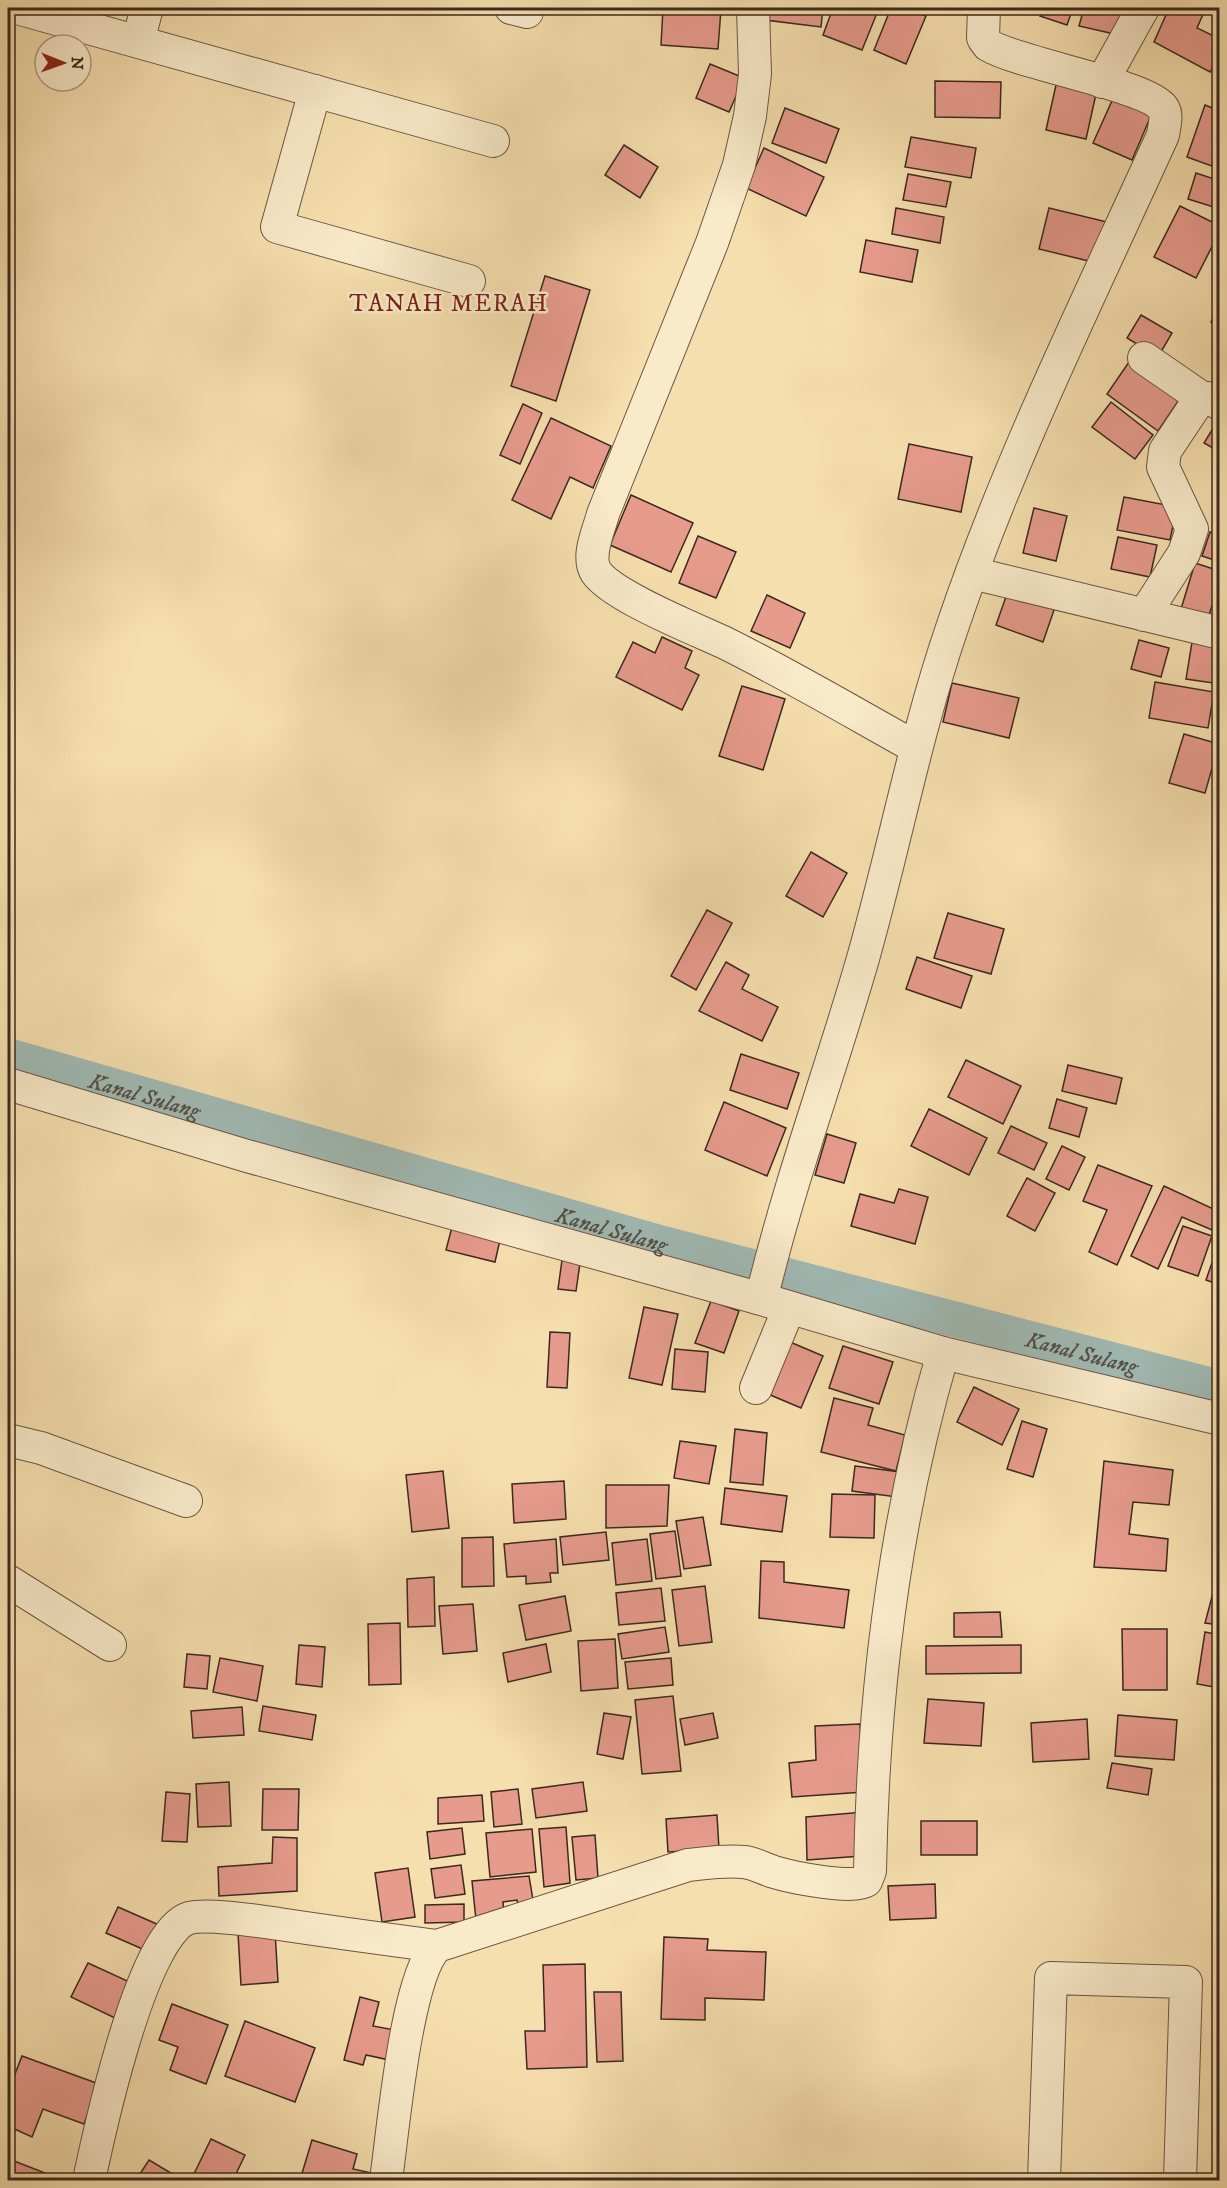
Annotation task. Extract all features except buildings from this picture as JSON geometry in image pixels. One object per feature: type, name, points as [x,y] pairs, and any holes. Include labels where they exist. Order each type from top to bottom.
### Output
[{"type":"street","points":[[17,8],[493,141]]},
{"type":"street","points":[[138,41],[147,8]]},
{"type":"street","points":[[753,8],[755,74],[750,116],[739,165],[712,243],[603,514],[593,552],[593,564],[603,579],[671,620],[722,642],[915,747]]},
{"type":"street","points":[[761,1291],[862,960],[915,747],[952,625],[1034,418],[1163,135],[1163,108],[1155,102],[1102,82],[988,45],[983,38],[984,8]]},
{"type":"street","points":[[1102,82],[1143,8]]},
{"type":"street","points":[[315,91],[277,227],[469,281]]},
{"type":"street","points":[[1143,358],[1211,401],[1165,451],[1163,467],[1192,524],[1191,536],[1184,553],[1144,615]]},
{"type":"street","points":[[972,573],[1220,633]]},
{"type":"street","points":[[8,1084],[247,1156],[761,1291],[789,1308],[943,1353],[1220,1419]]},
{"type":"street","points":[[756,1388],[789,1308]]},
{"type":"street","points":[[386,2181],[413,2005],[422,1969],[429,1954],[437,1947],[688,1865],[728,1861],[747,1862],[775,1872],[839,1883],[858,1885],[866,1881],[870,1871],[879,1682],[922,1427],[943,1353]]},
{"type":"street","points":[[8,1440],[41,1448],[186,1501]]},
{"type":"street","points":[[8,1581],[110,1645]]},
{"type":"street","points":[[89,2181],[104,2107],[145,1981],[165,1936],[188,1918],[235,1918],[437,1947]]},
{"type":"street","points":[[1044,2181],[1051,1978],[1186,1982],[1180,2181]]},
{"type":"waterway","name":"Kanal Sulang","points":[[8,1056],[663,1244],[1220,1388]]},
{"type":"district","name":"TANAH MERAH","points":[[449,303]]}]
